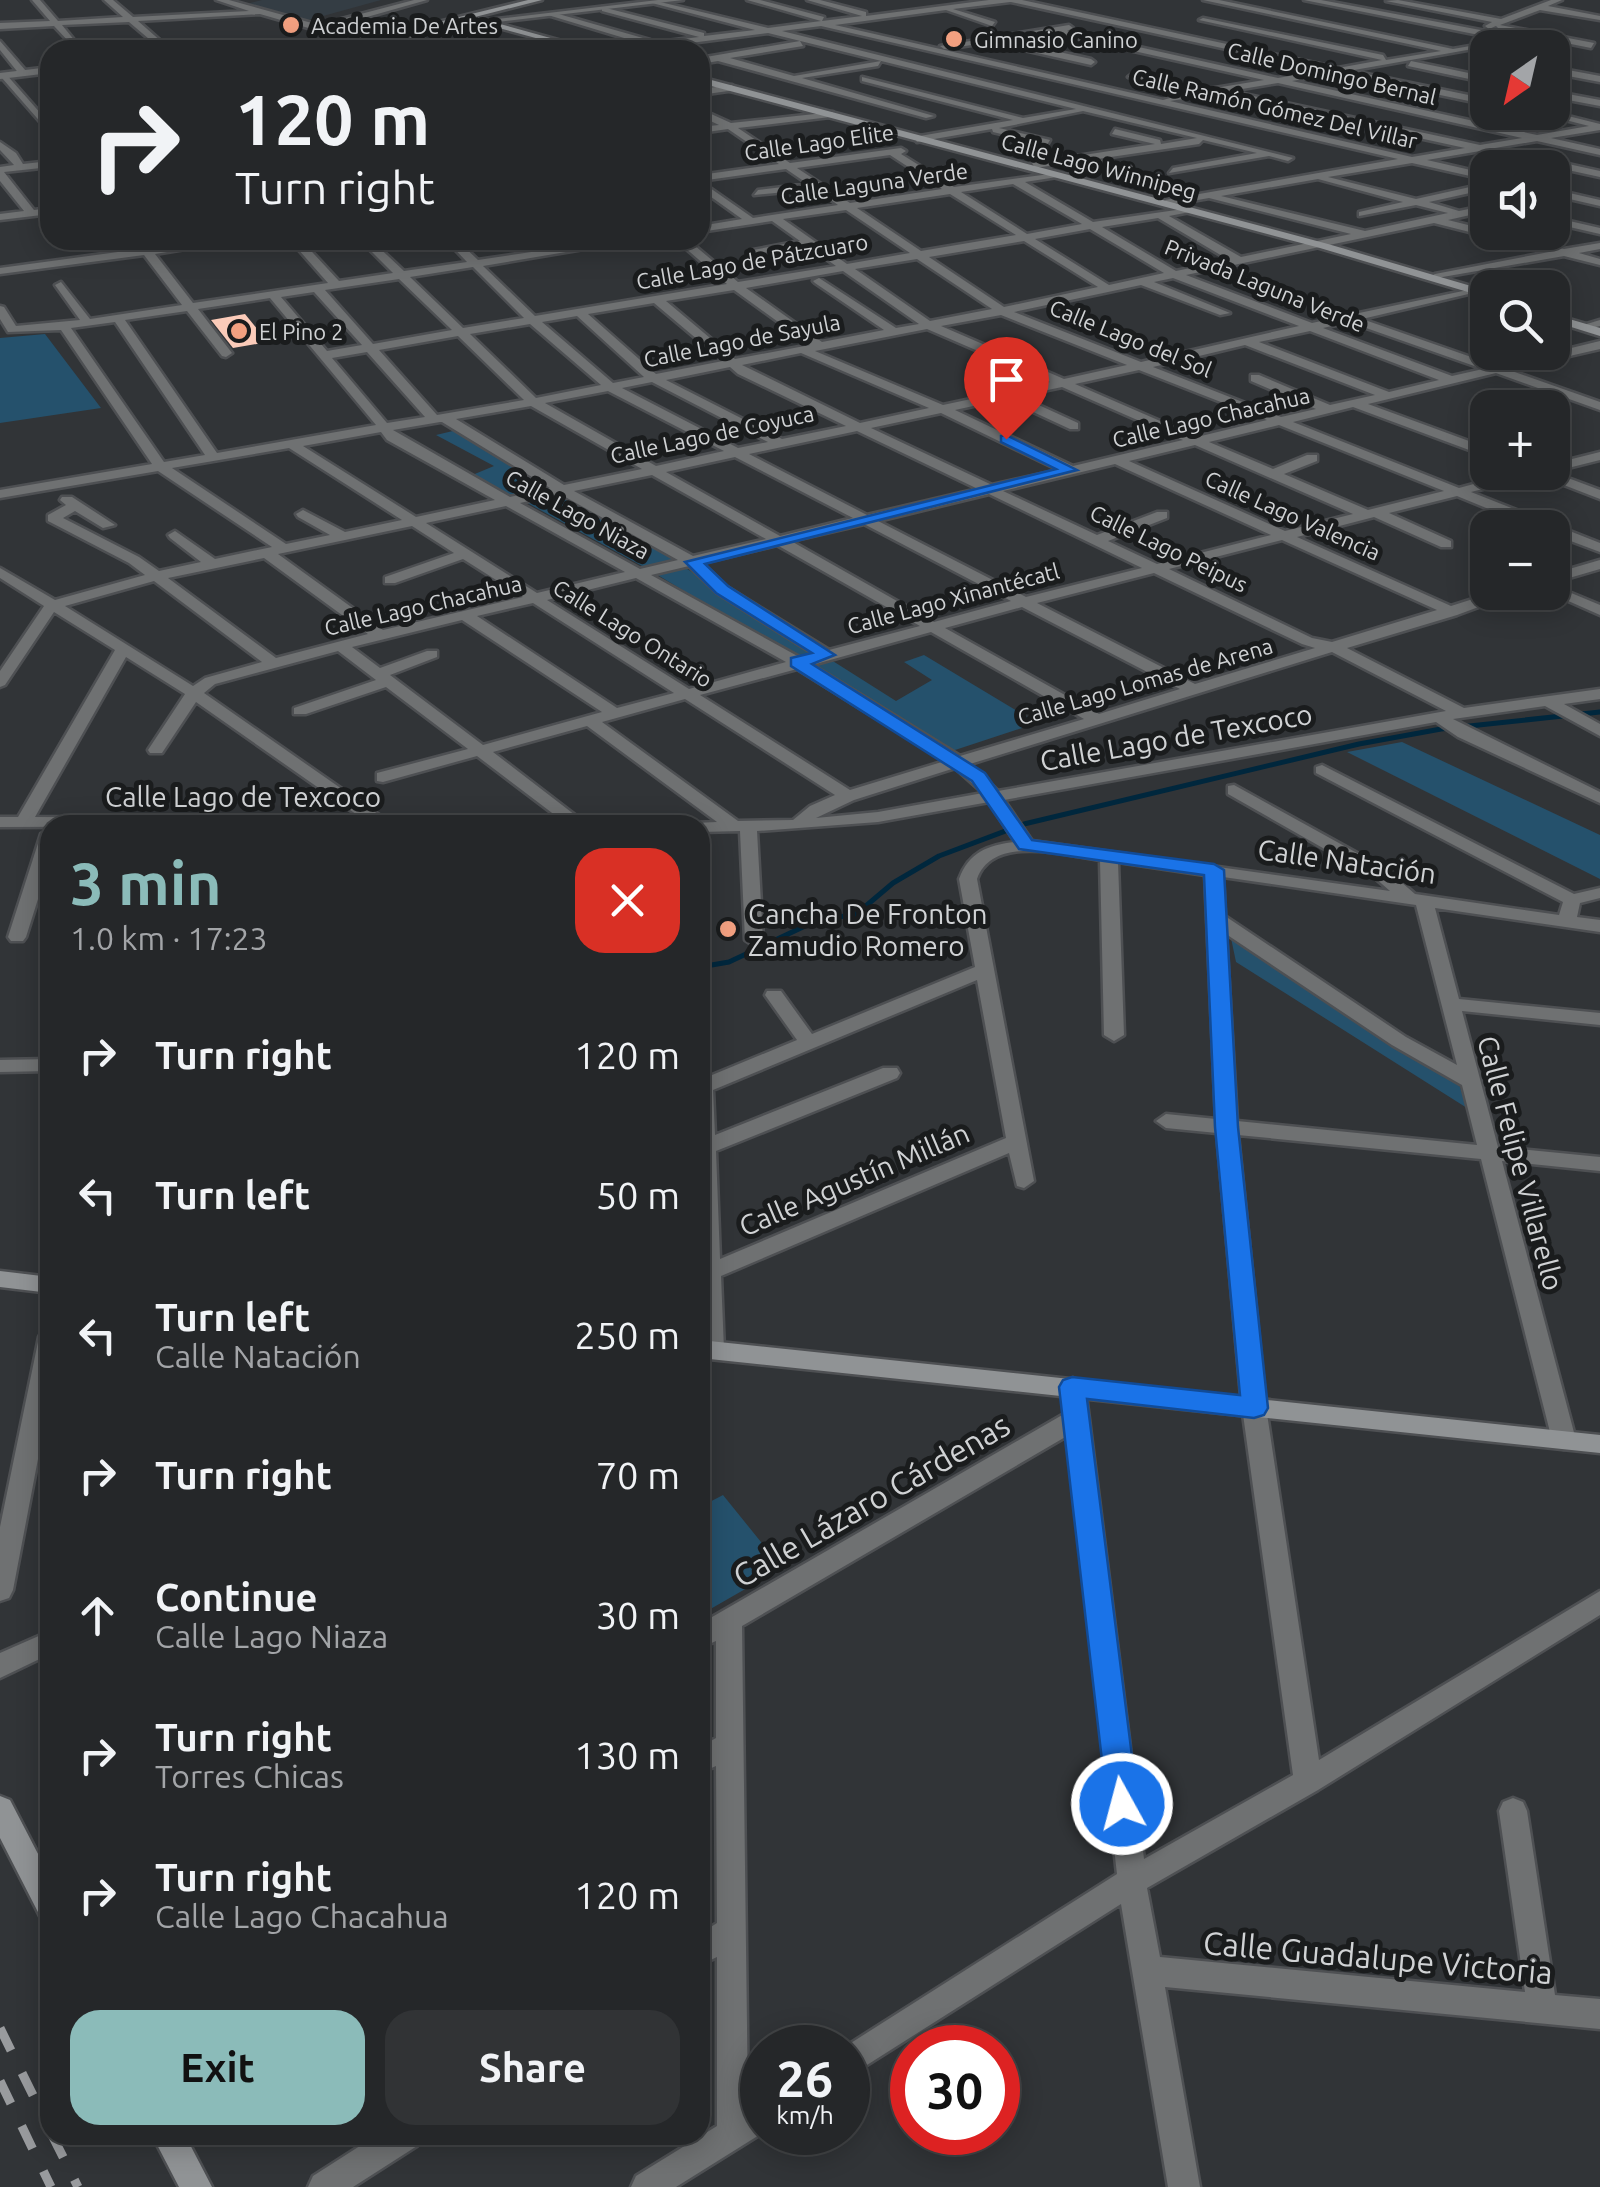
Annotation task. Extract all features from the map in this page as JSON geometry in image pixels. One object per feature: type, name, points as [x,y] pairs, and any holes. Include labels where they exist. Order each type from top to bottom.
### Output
[{"type":"main road","points":[[507,0],[521,4]]},
{"type":"main road","points":[[466,21],[538,0]]},
{"type":"main road","points":[[486,23],[551,40]]},
{"type":"main road","name":"Calle Lago Winnipeg","points":[[710,82],[1053,175],[1161,209],[1186,210],[1470,289]]},
{"type":"main road","points":[[1570,322],[1600,332]]},
{"type":"main road","points":[[0,1279],[40,1284]]},
{"type":"main road","points":[[710,1350],[1600,1444]]},
{"type":"main road","points":[[3,1816],[40,1887]]},
{"type":"main road","points":[[173,2145],[196,2187]]},
{"type":"street","points":[[36,0],[70,40]]},
{"type":"street","points":[[108,0],[156,40]]},
{"type":"street","points":[[220,0],[350,38]]},
{"type":"street","points":[[317,29],[423,0]]},
{"type":"street","points":[[341,40],[466,21],[486,23],[679,0]]},
{"type":"street","points":[[752,0],[833,22]]},
{"type":"street","points":[[811,0],[874,17]]},
{"type":"street","points":[[931,0],[956,6]]},
{"type":"street","points":[[697,40],[1010,0],[1470,98]]},
{"type":"street","points":[[1207,0],[1470,54]]},
{"type":"street","points":[[917,138],[1514,41],[1308,0]]},
{"type":"street","points":[[1440,0],[1591,45]]},
{"type":"street","points":[[1390,1],[1600,36]]},
{"type":"street","points":[[1465,32],[1504,20],[1536,4],[1554,2]]},
{"type":"street","points":[[656,3],[1288,158]]},
{"type":"street","points":[[875,4],[906,13]]},
{"type":"street","points":[[1536,4],[1600,18]]},
{"type":"street","points":[[940,8],[992,24]]},
{"type":"street","points":[[605,9],[712,38]]},
{"type":"street","points":[[1189,22],[1262,11]]},
{"type":"street","points":[[0,26],[258,13]]},
{"type":"street","points":[[552,16],[641,40]]},
{"type":"street","points":[[1020,29],[1082,16]]},
{"type":"street","points":[[1204,20],[1470,76]]},
{"type":"street","points":[[466,21],[491,40]]},
{"type":"street","points":[[927,48],[1106,21]]},
{"type":"street","name":"Calle Ramón Gómez Del Villar","points":[[820,24],[1470,173]]},
{"type":"street","points":[[1154,31],[1175,24]]},
{"type":"street","points":[[406,31],[420,40]]},
{"type":"street","name":"Calle Domingo Bernal","points":[[1056,31],[1600,152]]},
{"type":"street","points":[[994,40],[1091,62]]},
{"type":"street","points":[[710,59],[812,42]]},
{"type":"street","points":[[0,44],[23,74]]},
{"type":"street","points":[[719,58],[930,116]]},
{"type":"street","points":[[791,78],[890,62]]},
{"type":"street","points":[[2,76],[40,71]]},
{"type":"street","points":[[1570,73],[1600,79]]},
{"type":"street","points":[[2,76],[40,116]]},
{"type":"street","points":[[1132,76],[1344,117],[1600,174]]},
{"type":"street","points":[[865,79],[1028,120]]},
{"type":"street","points":[[1570,85],[1600,91]]},
{"type":"street","points":[[710,91],[732,88]]},
{"type":"street","points":[[1570,97],[1600,103]]},
{"type":"street","points":[[710,129],[830,114]]},
{"type":"street","name":"Calle Lago del Sol","points":[[710,117],[1002,311],[1504,510]]},
{"type":"street","points":[[1023,167],[1344,117]]},
{"type":"street","points":[[1570,119],[1600,126]]},
{"type":"street","name":"Calle Lago de Pátzcuaro","points":[[326,355],[734,285],[848,270],[918,254],[1090,226],[1206,195],[1600,126]]},
{"type":"street","points":[[985,127],[1047,142]]},
{"type":"street","points":[[1115,132],[1170,145]]},
{"type":"street","name":"Calle Lago Elite","points":[[710,179],[943,145]]},
{"type":"street","points":[[0,146],[13,155],[20,168]]},
{"type":"street","points":[[890,152],[1108,289]]},
{"type":"street","points":[[1173,170],[1274,154]]},
{"type":"street","points":[[1081,158],[1128,170]]},
{"type":"street","points":[[31,213],[0,172],[40,165]]},
{"type":"street","name":"Calle Laguna Verde","points":[[710,228],[1053,175]]},
{"type":"street","points":[[1313,176],[1462,213]]},
{"type":"street","name":"Privada Laguna Verde","points":[[1016,182],[1175,275],[1453,381]]},
{"type":"street","points":[[1280,182],[1340,197]]},
{"type":"street","points":[[1570,190],[1600,184]]},
{"type":"street","points":[[758,193],[818,186]]},
{"type":"street","points":[[710,189],[751,222]]},
{"type":"street","points":[[1362,214],[1470,190]]},
{"type":"street","points":[[1206,195],[1367,235]]},
{"type":"street","points":[[1570,196],[1600,202]]},
{"type":"street","points":[[1161,209],[1241,262]]},
{"type":"street","name":"Calle Lago de Sayula","points":[[0,494],[533,402],[1324,246],[1470,211]]},
{"type":"street","points":[[0,217],[40,212]]},
{"type":"street","points":[[774,218],[928,325],[1196,442],[1446,544]]},
{"type":"street","points":[[1433,219],[1600,262]]},
{"type":"street","points":[[1570,224],[1600,231]]},
{"type":"street","points":[[752,253],[810,244]]},
{"type":"street","points":[[1435,277],[1600,246]]},
{"type":"street","points":[[0,271],[161,250]]},
{"type":"street","points":[[304,250],[336,284]]},
{"type":"street","points":[[374,250],[533,402],[1096,719]]},
{"type":"street","points":[[460,250],[531,319],[610,387],[1194,690]]},
{"type":"street","points":[[0,309],[13,330],[64,326],[553,250]]},
{"type":"street","points":[[694,250],[734,285],[818,346]]},
{"type":"street","points":[[147,252],[226,353]]},
{"type":"street","points":[[784,287],[819,281],[848,270]]},
{"type":"street","points":[[819,281],[893,332]]},
{"type":"street","points":[[1144,282],[1224,313]]},
{"type":"street","points":[[61,284],[87,322]]},
{"type":"street","points":[[317,288],[440,419],[693,562],[722,590],[826,655]]},
{"type":"street","name":"Calle Lago de Coyuca","points":[[52,605],[264,551],[1060,384],[1470,290]]},
{"type":"street","name":"Calle Lago Niaza","points":[[273,294],[397,440],[798,662],[956,761],[979,777],[1018,834]]},
{"type":"street","name":"Calle Lago Peipus","points":[[655,298],[731,363],[1307,641],[1336,648],[1451,721],[1600,798]]},
{"type":"street","points":[[578,311],[653,378],[778,443]]},
{"type":"street","points":[[118,318],[214,458]]},
{"type":"street","points":[[1352,318],[1470,361]]},
{"type":"street","points":[[1583,327],[1600,323]]},
{"type":"street","points":[[64,326],[161,467],[281,548]]},
{"type":"street","points":[[1247,342],[1389,396]]},
{"type":"street","name":"Calle Lago Chacahua","points":[[1570,353],[1600,346]]},
{"type":"street","points":[[801,349],[942,408],[1070,470]]},
{"type":"street","points":[[1495,370],[1600,406]]},
{"type":"street","name":"Calle Lago Chacahua","points":[[194,694],[218,678],[340,644],[1495,370]]},
{"type":"street","points":[[1254,378],[1330,410]]},
{"type":"street","points":[[1006,395],[1074,426]]},
{"type":"street","points":[[1356,404],[1470,445]]},
{"type":"street","name":"Calle Lago Ontario","points":[[293,446],[416,520],[848,796]]},
{"type":"street","points":[[1570,464],[1600,456]]},
{"type":"street","points":[[1274,474],[1312,458]]},
{"type":"street","name":"Calle Lago Valencia","points":[[1116,460],[1452,612]]},
{"type":"street","points":[[1570,484],[1600,495]]},
{"type":"street","points":[[43,486],[108,525]]},
{"type":"street","name":"Calle Lago Xinantécatl","points":[[383,778],[1027,601],[1470,489]]},
{"type":"street","points":[[76,505],[53,518],[122,552],[273,663]]},
{"type":"street","points":[[303,514],[340,535]]},
{"type":"street","points":[[1100,539],[1162,514]]},
{"type":"street","points":[[175,536],[211,563]]},
{"type":"street","name":"Calle Lago del Sol","points":[[1570,536],[1600,548]]},
{"type":"street","points":[[264,551],[380,635]]},
{"type":"street","points":[[390,580],[466,552]]},
{"type":"street","points":[[1570,574],[1600,564]]},
{"type":"street","points":[[0,572],[194,694],[368,815]]},
{"type":"street","points":[[1570,597],[1600,610]]},
{"type":"street","points":[[0,682],[52,605]]},
{"type":"street","name":"Calle Lago Lomas de Arena","points":[[797,826],[816,810],[848,796],[1470,606]]},
{"type":"street","points":[[466,616],[612,712]]},
{"type":"street","points":[[340,644],[566,815]]},
{"type":"street","points":[[24,822],[123,650]]},
{"type":"street","points":[[300,711],[432,654]]},
{"type":"street","points":[[156,750],[194,694]]},
{"type":"street","name":"Calle Lago de Texcoco","points":[[710,826],[797,826],[995,798],[1451,721],[1562,711],[1600,694]]},
{"type":"street","points":[[1562,711],[1600,731]]},
{"type":"street","points":[[587,719],[741,826],[754,940]]},
{"type":"street","points":[[1322,770],[1572,900],[1600,893]]},
{"type":"street","points":[[1234,790],[1380,873],[1417,899]]},
{"type":"street","name":"Calle Lago de Texcoco","points":[[0,822],[40,825]]},
{"type":"street","points":[[1018,834],[969,872],[1024,1180]]},
{"type":"street","name":"Calle Natación","points":[[1018,834],[1109,856],[1600,926]]},
{"type":"street","points":[[1109,856],[1114,1035]]},
{"type":"street","points":[[17,937],[40,865]]},
{"type":"street","points":[[1214,870],[1226,1127],[1254,1408],[1308,1781]]},
{"type":"street","name":"Calle Felipe Villarello","points":[[1417,899],[1452,1004],[1564,1440]]},
{"type":"street","points":[[1567,921],[1572,900]]},
{"type":"street","points":[[1217,920],[1399,1041],[1470,1081]]},
{"type":"street","points":[[710,1084],[986,969]]},
{"type":"street","points":[[774,995],[808,1043]]},
{"type":"street","points":[[1452,1004],[1600,1019]]},
{"type":"street","points":[[0,1066],[40,1065]]},
{"type":"street","points":[[710,1145],[890,1073]]},
{"type":"street","points":[[1166,1121],[1600,1164]]},
{"type":"street","name":"Calle Agustín Millán","points":[[713,1272],[1018,1141]]},
{"type":"street","points":[[710,1196],[710,1305]]},
{"type":"street","points":[[1072,1387],[1132,1882],[1184,2187]]},
{"type":"street","points":[[0,1590],[40,1388]]},
{"type":"street","name":"Calle Lázaro Cárdenas","points":[[710,1631],[1074,1420]]},
{"type":"street","points":[[870,2048],[1132,1882],[1308,1781],[1600,1602]]},
{"type":"street","points":[[729,1620],[733,2134]]},
{"type":"street","points":[[0,1666],[40,1647]]},
{"type":"street","points":[[710,1756],[730,1745]]},
{"type":"street","points":[[1513,1811],[1542,2007]]},
{"type":"street","points":[[710,1945],[730,1932]]},
{"type":"street","name":"Calle Guadalupe Victoria","points":[[1150,1970],[1600,2014]]},
{"type":"street","points":[[647,2187],[740,2130]]},
{"type":"street","points":[[324,2187],[390,2145]]},
{"type":"shaded area","points":[[262,0],[381,0],[305,21],[246,4]]},
{"type":"shaded area","points":[[45,334],[101,408],[0,423],[0,338]]},
{"type":"shaded area","points":[[457,430],[556,486],[506,496],[470,476],[494,466],[436,435]]},
{"type":"shaded area","points":[[559,493],[677,560],[644,567],[522,500]]},
{"type":"shaded area","points":[[684,567],[896,701],[932,680],[904,662],[924,655],[1037,723],[949,752],[656,574]]},
{"type":"shaded area","points":[[1402,742],[1600,835],[1600,879],[1347,752]]},
{"type":"shaded area","points":[[1231,938],[1459,1084],[1467,1108],[1236,962]]},
{"type":"shaded area","points":[[723,1495],[782,1568],[710,1609],[710,1502]]},
{"type":"building","name":"El Pino 2","points":[[245,314],[268,342],[233,348],[211,320]]},
{"type":"waterway","points":[[710,965],[729,962],[824,917],[854,916],[893,883],[939,856],[1024,824],[1359,744],[1441,729],[1600,712]]},
{"type":"railway","points":[[0,2028],[40,2110]]},
{"type":"railway","points":[[0,2081],[51,2187]]},
{"type":"railway","points":[[57,2145],[78,2187]]},
{"type":"place","name":"Academia De Artes","points":[[291,25]]},
{"type":"place","name":"Gimnasio Canino","points":[[954,39]]},
{"type":"place","name":"El Pino 2","points":[[239,331]]},
{"type":"place","name":"Cancha De Fronton Zamudio Romero","points":[[728,929]]},
{"type":"route","points":[[1006,439],[1070,470],[693,562],[722,590],[826,655],[798,662],[979,777],[1026,845],[1214,870],[1226,1127],[1254,1408],[1072,1387],[1122,1804]]}]
